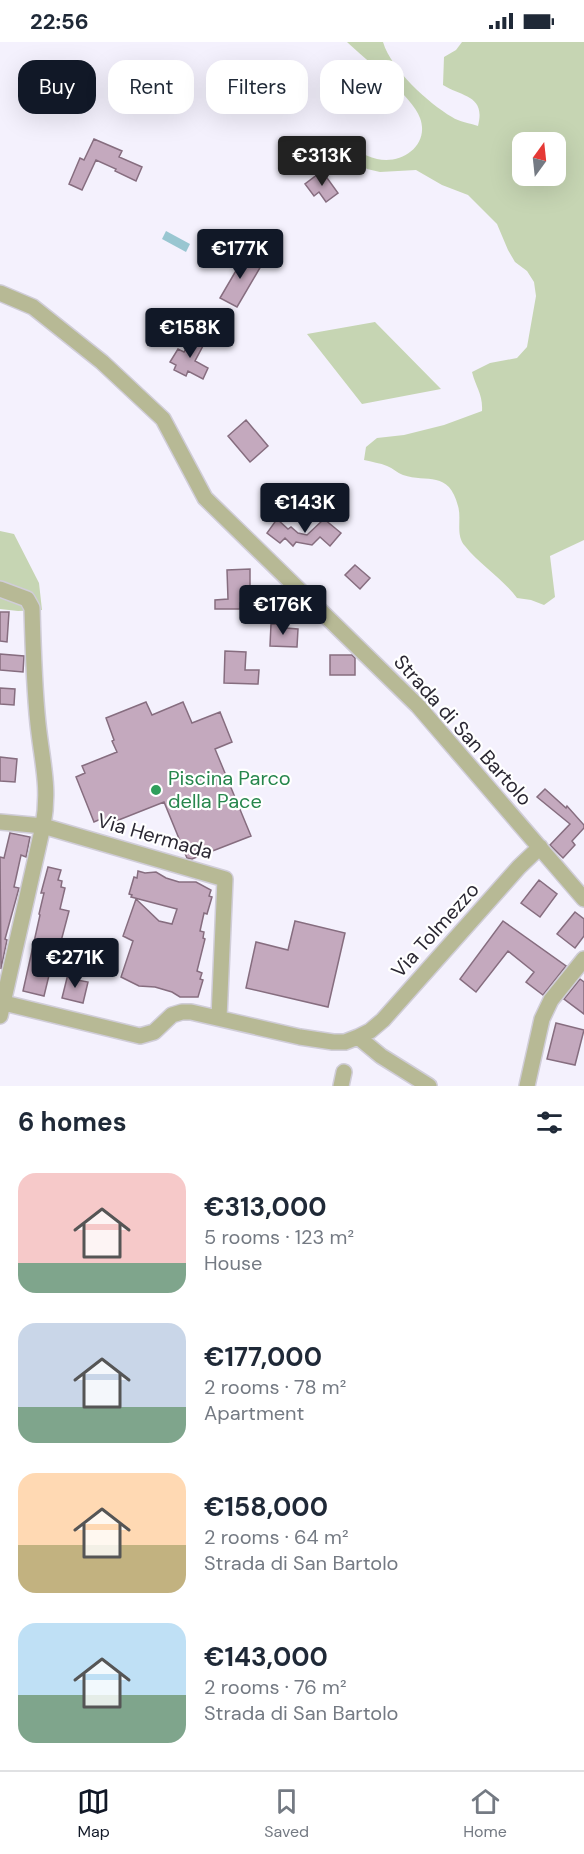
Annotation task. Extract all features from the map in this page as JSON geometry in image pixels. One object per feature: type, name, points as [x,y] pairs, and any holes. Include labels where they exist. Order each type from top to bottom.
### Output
[{"type":"street","name":"Strada di San Bartolo","points":[[0,293],[33,307],[102,362],[163,418],[205,498],[418,706],[584,899]]},
{"type":"street","points":[[0,589],[27,600],[32,608],[38,725],[47,789],[43,826],[1,1007],[140,1036],[154,1032],[177,1012],[191,1011],[319,1041],[345,1042],[358,1037],[381,1056],[429,1086]]},
{"type":"street","points":[[0,822],[43,826]]},
{"type":"street","name":"Via Hermada","points":[[43,826],[225,879],[219,1018]]},
{"type":"street","name":"Via Tolmezzo","points":[[358,1037],[383,1020],[519,867],[540,847]]},
{"type":"street","points":[[527,1086],[542,1019],[551,1000],[584,958]]},
{"type":"green space","points":[[347,42],[383,42],[392,60],[367,60]]},
{"type":"green space","points":[[462,42],[584,42],[584,540],[550,556],[555,597],[544,605],[517,598],[465,546],[459,532],[458,506],[449,487],[443,482],[403,475],[384,465],[364,460],[366,447],[377,438],[404,435],[444,425],[482,411],[480,395],[472,372],[490,363],[517,358],[527,347],[536,296],[534,282],[527,271],[515,262],[497,224],[468,195],[442,185],[416,170],[380,172],[367,169],[338,143],[342,138],[358,151],[377,159],[396,159],[404,156],[417,144],[422,128],[416,109],[404,96],[404,76],[442,111],[455,119],[478,126],[479,108],[471,98],[443,85],[444,57],[456,50]]},
{"type":"green space","points":[[375,322],[441,389],[362,404],[307,334]]},
{"type":"green space","points":[[0,531],[14,534],[39,583],[42,610],[0,609]]},
{"type":"water","points":[[166,231],[190,244],[186,252],[162,239]]},
{"type":"building","points":[[94,139],[122,151],[119,157],[142,167],[136,181],[96,160],[82,190],[69,184],[80,158],[84,160]]},
{"type":"building","points":[[322,171],[338,193],[326,202],[319,192],[314,196],[305,184]]},
{"type":"building","points":[[239,253],[261,266],[237,307],[220,298],[237,269],[232,266]]},
{"type":"building","points":[[193,336],[205,342],[195,361],[208,368],[203,379],[188,371],[186,376],[174,370],[176,365],[170,362],[178,349],[184,352]]},
{"type":"building","points":[[246,420],[268,446],[250,462],[228,436]]},
{"type":"building","points":[[277,519],[288,529],[291,527],[298,533],[307,535],[324,519],[341,533],[330,546],[320,537],[312,545],[296,542],[293,546],[285,538],[280,543],[267,533]]},
{"type":"building","points":[[355,565],[370,578],[360,589],[345,575]]},
{"type":"building","points":[[250,569],[250,603],[240,603],[240,609],[215,609],[215,600],[228,599],[227,570]]},
{"type":"building","points":[[0,612],[9,612],[7,642],[0,641]]},
{"type":"building","points":[[271,624],[287,624],[286,628],[298,629],[297,647],[270,646]]},
{"type":"building","points":[[225,651],[246,652],[245,670],[259,670],[258,684],[224,683]]},
{"type":"building","points":[[0,654],[24,656],[23,672],[0,670]]},
{"type":"building","points":[[330,655],[352,655],[355,658],[355,675],[330,675]]},
{"type":"building","points":[[0,688],[15,689],[14,705],[0,704]]},
{"type":"building","name":"Piscina Parco della Pace","points":[[146,702],[152,715],[183,702],[192,723],[220,712],[232,742],[215,749],[251,836],[192,859],[187,858],[164,802],[106,825],[103,818],[94,822],[76,777],[85,773],[82,766],[117,752],[106,718]]},
{"type":"building","points":[[0,757],[17,759],[15,782],[0,781]]},
{"type":"building","points":[[545,789],[566,808],[567,806],[584,825],[572,841],[575,845],[563,858],[550,845],[570,824],[537,797]]},
{"type":"building","points":[[10,833],[30,837],[26,857],[21,855],[14,887],[19,888],[5,939],[7,940],[1,969],[0,857],[4,858]]},
{"type":"building","points":[[48,867],[61,870],[58,880],[62,881],[61,887],[65,888],[60,909],[69,911],[44,996],[23,991]]},
{"type":"building","points":[[138,871],[156,872],[179,882],[196,882],[211,890],[209,896],[212,897],[207,914],[204,913],[200,931],[204,932],[203,938],[205,939],[197,971],[202,973],[200,979],[203,980],[198,997],[180,997],[155,987],[139,986],[121,977],[133,941],[123,936],[136,899],[159,921],[172,924],[177,909],[131,897],[132,895],[129,894]]},
{"type":"building","points":[[539,880],[557,894],[540,917],[521,903]]},
{"type":"building","points":[[575,912],[584,919],[584,936],[575,948],[557,934]]},
{"type":"building","points":[[295,921],[345,933],[328,1007],[246,988],[256,942],[288,950]]},
{"type":"building","points":[[503,921],[566,966],[543,995],[526,982],[534,972],[508,951],[476,992],[460,979]]},
{"type":"building","points":[[68,974],[78,976],[77,980],[88,982],[83,1003],[62,998]]},
{"type":"building","points":[[580,979],[584,982],[584,1014],[564,999]]},
{"type":"building","points":[[556,1023],[584,1030],[575,1065],[547,1059]]},
{"type":"place","name":"Piscina Parco della Pace","points":[[156,790]]}]
